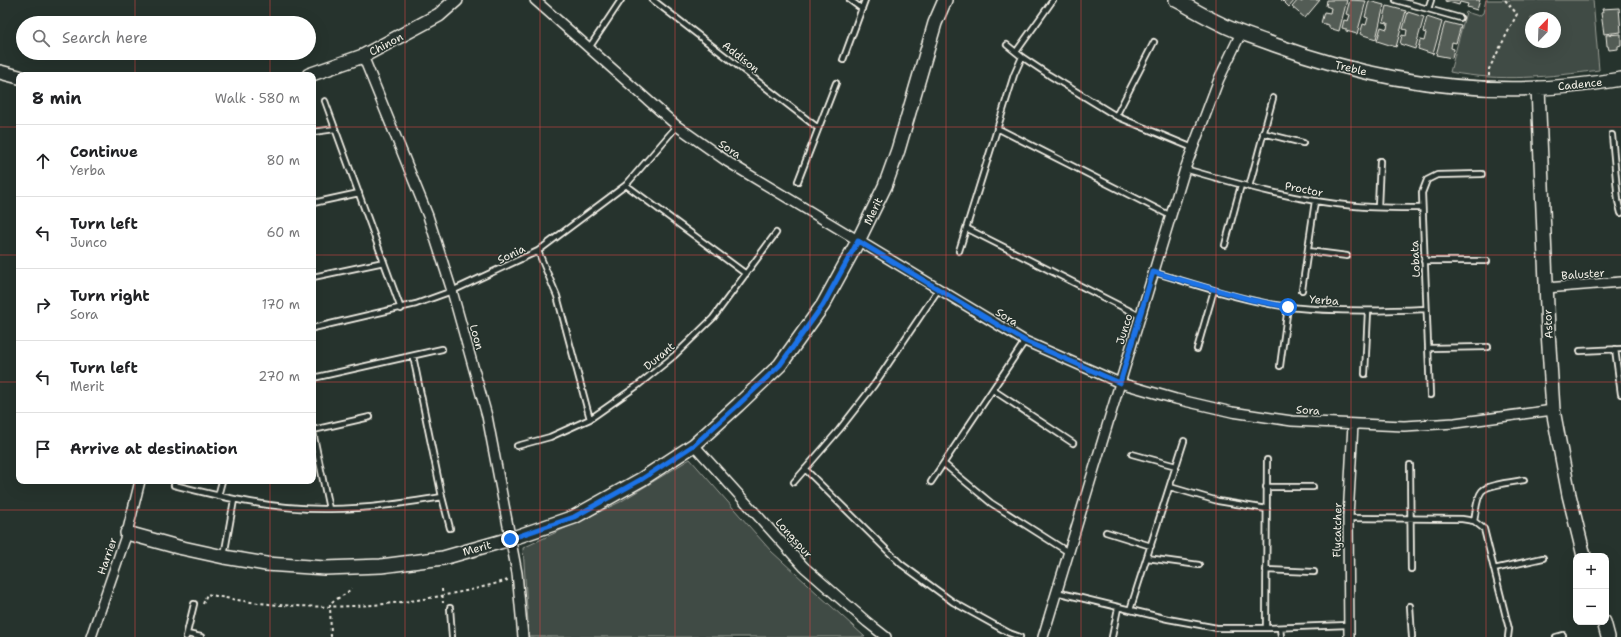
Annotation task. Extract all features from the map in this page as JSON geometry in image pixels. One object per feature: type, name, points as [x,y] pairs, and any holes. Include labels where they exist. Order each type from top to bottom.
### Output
[{"type":"street","name":"Chinon","points":[[316,73],[363,56],[439,16],[456,0]]},
{"type":"street","name":"Sora","points":[[535,0],[677,126],[728,162],[938,290],[1025,341],[1120,383],[1176,399],[1232,412],[1292,421],[1404,426],[1455,423],[1553,410]]},
{"type":"street","name":"Merit","points":[[127,534],[224,557],[266,564],[325,568],[381,566],[443,558],[510,539],[574,517],[642,479],[694,445],[780,365],[823,305],[858,241],[885,186],[898,150],[935,22],[945,0]]},
{"type":"street","name":"Treble","points":[[1176,0],[1221,24],[1317,60],[1399,79],[1444,86],[1538,88]]},
{"type":"street","name":"Junco","points":[[1043,637],[1185,169],[1218,79],[1241,32]]},
{"type":"street","name":"Loon","points":[[363,56],[428,216],[452,291],[487,416],[517,578],[523,637]]},
{"type":"street","points":[[0,72],[16,76]]},
{"type":"street","name":"Cadence","points":[[1538,88],[1621,79]]},
{"type":"street","name":"Astor","points":[[1538,88],[1546,288],[1553,410],[1569,496],[1583,553]]},
{"type":"street","name":"Baluster","points":[[1546,288],[1621,282]]},
{"type":"street","name":"Flycatcher","points":[[1349,637],[1348,518],[1353,424]]},
{"type":"street","name":"Longspur","points":[[694,445],[804,567],[886,637]]},
{"type":"street","name":"Harrier","points":[[91,637],[127,534],[139,484]]},
{"type":"street","points":[[1605,625],[1608,637]]},
{"type":"lane","points":[[589,48],[621,0]]},
{"type":"lane","name":"Addison","points":[[653,0],[818,128]]},
{"type":"lane","points":[[850,0],[862,9]]},
{"type":"lane","points":[[843,60],[865,0]]},
{"type":"lane","points":[[1016,52],[1053,0]]},
{"type":"lane","points":[[1396,0],[1460,18]]},
{"type":"lane","points":[[1428,9],[1431,0]]},
{"type":"lane","points":[[1116,116],[1154,42]]},
{"type":"lane","points":[[1007,45],[1022,57],[1116,116],[1193,148]]},
{"type":"lane","points":[[959,251],[1014,75],[1022,57]]},
{"type":"lane","points":[[798,181],[836,82]]},
{"type":"lane","points":[[1249,187],[1273,98]]},
{"type":"lane","points":[[325,101],[401,309]]},
{"type":"lane","name":"Sonia","points":[[316,327],[401,309],[452,291],[538,251],[626,185],[677,126]]},
{"type":"lane","points":[[997,128],[1171,216]]},
{"type":"lane","points":[[316,132],[335,129]]},
{"type":"lane","points":[[1263,133],[1303,144]]},
{"type":"lane","points":[[1612,135],[1621,213]]},
{"type":"lane","points":[[1378,207],[1380,161]]},
{"type":"lane","name":"Proctor","points":[[1185,169],[1249,187],[1315,201],[1356,206],[1422,208]]},
{"type":"lane","name":"Lobata","points":[[1430,395],[1422,193],[1427,180],[1437,175],[1482,174]]},
{"type":"lane","points":[[626,185],[746,274]]},
{"type":"lane","points":[[1225,245],[1241,185]]},
{"type":"lane","points":[[316,201],[359,193]]},
{"type":"lane","points":[[1302,290],[1315,201]]},
{"type":"lane","points":[[966,228],[1140,316]]},
{"type":"lane","name":"Durant","points":[[517,446],[550,437],[590,419],[637,386],[675,355],[713,318],[776,233]]},
{"type":"lane","points":[[1308,250],[1347,256]]},
{"type":"lane","points":[[538,251],[557,296],[590,419]]},
{"type":"lane","points":[[1424,262],[1487,261]]},
{"type":"lane","points":[[316,276],[384,262]]},
{"type":"lane","name":"Yerba","points":[[1153,272],[1252,300],[1288,307],[1368,311],[1426,309]]},
{"type":"lane","points":[[794,482],[874,385],[938,290]]},
{"type":"lane","points":[[1197,350],[1214,290]]},
{"type":"lane","points":[[1280,366],[1288,307]]},
{"type":"lane","points":[[1365,374],[1368,311]]},
{"type":"lane","points":[[931,482],[1025,341]]},
{"type":"lane","points":[[1428,348],[1488,347]]},
{"type":"lane","points":[[316,377],[442,349]]},
{"type":"lane","points":[[1615,349],[1621,394]]},
{"type":"lane","points":[[1580,351],[1621,349]]},
{"type":"lane","points":[[412,356],[450,528]]},
{"type":"lane","points":[[993,390],[1073,443]]},
{"type":"lane","points":[[316,430],[370,418]]},
{"type":"lane","points":[[1130,610],[1184,442]]},
{"type":"lane","points":[[316,446],[329,509]]},
{"type":"lane","points":[[1132,454],[1176,466]]},
{"type":"lane","points":[[1266,628],[1267,460]]},
{"type":"lane","points":[[944,464],[991,504],[1068,552]]},
{"type":"lane","points":[[1410,465],[1409,518],[1411,569]]},
{"type":"lane","points":[[805,469],[901,564],[953,602],[1009,633],[1020,637]]},
{"type":"lane","points":[[1474,521],[1479,497],[1481,492],[1486,487],[1524,480]]},
{"type":"lane","points":[[218,496],[221,484]]},
{"type":"lane","points":[[174,485],[234,500],[265,505],[329,509],[385,506],[442,497]]},
{"type":"lane","points":[[1266,487],[1313,487]]},
{"type":"lane","points":[[1170,488],[1218,501],[1266,509]]},
{"type":"lane","points":[[224,557],[234,500]]},
{"type":"lane","points":[[1348,518],[1462,519],[1474,521],[1484,529],[1509,629],[1508,637]]},
{"type":"lane","points":[[1106,532],[1151,546]]},
{"type":"lane","points":[[1147,558],[1199,565]]},
{"type":"lane","points":[[1494,569],[1543,558]]},
{"type":"lane","points":[[1266,570],[1314,572]]},
{"type":"lane","points":[[1056,592],[1118,608],[1217,628],[1280,628],[1348,625]]},
{"type":"lane","points":[[194,604],[187,635],[201,637]]},
{"type":"lane","points":[[1410,606],[1412,637]]},
{"type":"lane","points":[[450,608],[452,637]]},
{"type":"lane","points":[[1112,637],[1118,608]]},
{"type":"lane","points":[[1280,628],[1281,637]]},
{"type":"lane","points":[[1556,637],[1563,635]]},
{"type":"path","points":[[1489,88],[1489,69],[1517,14],[1505,0]]},
{"type":"path","points":[[194,604],[202,604],[207,594],[274,604],[357,606],[443,596],[517,578]]},
{"type":"path","points":[[331,637],[329,606],[332,601],[351,588]]},
{"type":"path","points":[[442,589],[443,604],[450,608]]},
{"type":"shaded area","points":[[1486,0],[1593,0],[1599,70],[1562,75],[1506,78],[1450,72],[1466,12],[1479,16],[1483,13]]},
{"type":"shaded area","points":[[690,459],[771,551],[865,637],[529,637],[523,548],[620,502]]},
{"type":"building","points":[[1282,0],[1295,0],[1289,7]]},
{"type":"building","points":[[1298,0],[1302,2],[1303,0],[1320,0],[1305,18],[1292,7]]},
{"type":"building","points":[[1327,0],[1347,0],[1339,31],[1329,28],[1329,25],[1321,23],[1324,12],[1330,13],[1331,8],[1326,6]]},
{"type":"building","points":[[1350,0],[1366,1],[1357,34],[1346,31],[1346,29],[1342,28],[1344,20],[1348,21],[1350,15],[1346,14]]},
{"type":"building","points":[[1445,0],[1480,0],[1477,10],[1467,7],[1468,4],[1460,2],[1459,5]]},
{"type":"building","points":[[1369,1],[1384,5],[1376,39],[1360,34],[1363,24],[1366,25],[1368,18],[1365,17]]},
{"type":"building","points":[[1387,6],[1406,11],[1396,47],[1377,41],[1381,27],[1387,29],[1388,23],[1383,22]]},
{"type":"building","points":[[1619,8],[1621,32],[1604,34],[1601,13],[1603,12],[1602,9]]},
{"type":"building","points":[[1408,12],[1424,17],[1415,49],[1400,44],[1402,35],[1406,36],[1407,30],[1403,29]]},
{"type":"building","points":[[1427,17],[1442,22],[1433,54],[1418,49],[1420,40],[1424,41],[1426,33],[1423,32]]},
{"type":"building","points":[[1445,22],[1461,26],[1456,43],[1452,42],[1451,48],[1454,49],[1452,58],[1436,55]]},
{"type":"building","points":[[1621,34],[1621,45],[1618,46],[1618,49],[1609,50],[1606,35]]},
{"type":"route","points":[[510,539],[574,517],[642,479],[694,445],[780,365],[823,305],[858,241],[1025,341],[1120,383],[1153,272],[1252,300],[1288,307]]}]
